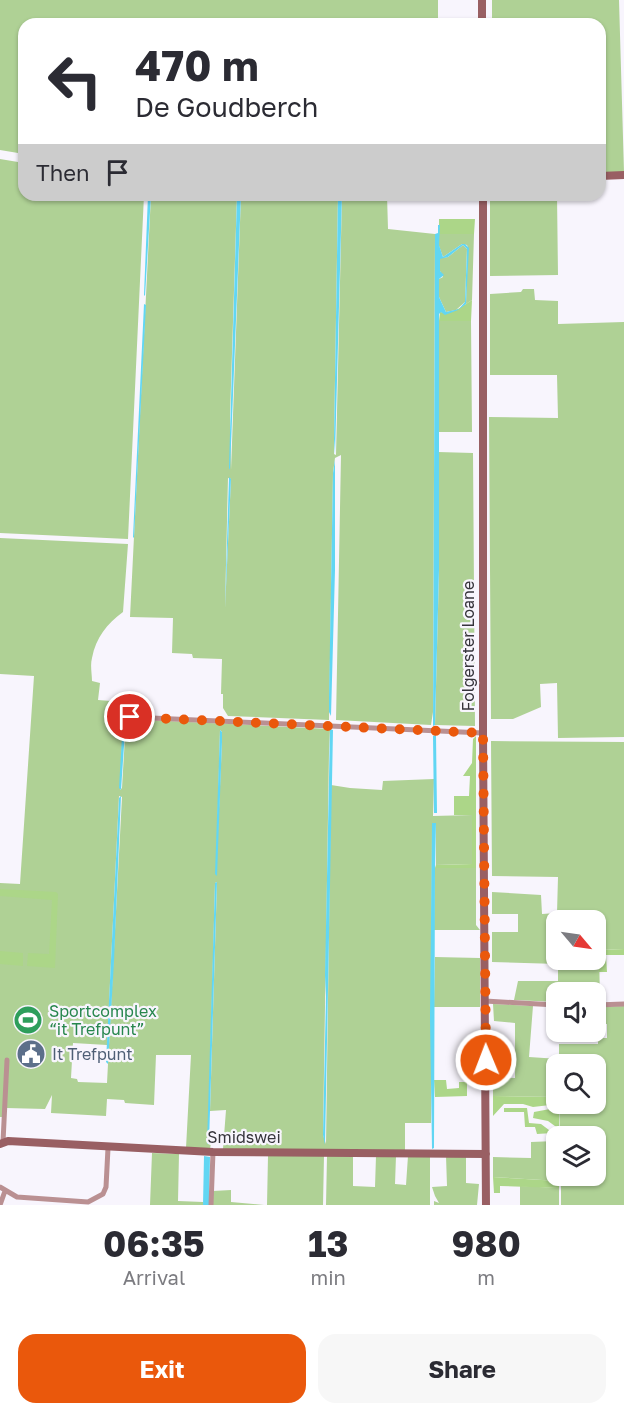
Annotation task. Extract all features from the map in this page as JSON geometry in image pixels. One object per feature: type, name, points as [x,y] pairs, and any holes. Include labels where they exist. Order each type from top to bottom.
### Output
[{"type":"main road","points":[[482,0],[482,18]]},
{"type":"main road","points":[[606,176],[624,175]]},
{"type":"main road","name":"Folgerster Loane","points":[[483,201],[486,1205]]},
{"type":"main road","name":"Smidswei","points":[[1,1143],[213,1152],[486,1154]]},
{"type":"street","points":[[130,717],[483,733]]},
{"type":"street","points":[[485,1001],[546,1004]]},
{"type":"street","points":[[606,1005],[624,1004]]},
{"type":"street","name":"Smidswei","points":[[1,1143],[7,1060]]},
{"type":"street","points":[[0,1205],[2,1189],[17,1197],[88,1202],[98,1198],[106,1187],[108,1148]]},
{"type":"street","points":[[211,1205],[213,1152]]},
{"type":"green space","points":[[0,0],[438,0],[438,18],[18,18],[18,153],[0,150]]},
{"type":"green space","points":[[492,0],[619,0],[624,172],[606,173],[606,18],[492,18]]},
{"type":"green space","points":[[0,159],[18,162],[18,201],[144,201],[128,539],[0,533]]},
{"type":"green space","points":[[151,201],[237,201],[230,417],[231,470],[241,201],[338,201],[334,439],[334,454],[336,455],[342,201],[387,201],[388,229],[435,234],[433,712],[431,725],[336,720],[341,455],[335,458],[333,473],[329,720],[228,716],[223,708],[223,694],[221,694],[222,659],[193,658],[192,654],[172,653],[173,618],[130,617]],"holes":[[[228,478],[231,479],[225,608]]]},
{"type":"green space","points":[[490,201],[557,201],[558,275],[490,276]]},
{"type":"green space","points":[[439,219],[475,219],[474,234],[439,234]]},
{"type":"green space","points":[[439,234],[474,234],[472,300],[466,304],[467,245],[462,244],[443,257],[439,246]]},
{"type":"green space","points":[[463,245],[467,249],[465,302],[456,310],[446,312],[439,297],[439,279],[443,277],[440,271],[440,258],[448,257]]},
{"type":"green space","points":[[523,289],[534,289],[535,300],[558,301],[558,324],[624,322],[624,737],[558,738],[557,683],[540,684],[541,707],[513,719],[491,719],[489,417],[558,418],[557,375],[490,375],[490,294],[521,292]]},
{"type":"green space","points":[[472,300],[471,321],[439,321],[440,312],[453,311]]},
{"type":"green space","points":[[439,321],[471,321],[472,432],[438,432]]},
{"type":"green space","points":[[438,452],[473,453],[475,726],[435,725],[439,571]]},
{"type":"green space","points":[[0,538],[128,544],[123,612],[107,626],[99,637],[91,664],[92,681],[100,683],[98,700],[124,702],[120,790],[122,788],[126,719],[330,729],[323,1135],[326,1144],[331,785],[382,790],[383,781],[434,779],[433,816],[472,815],[472,864],[436,865],[436,823],[432,824],[431,1123],[405,1123],[405,1150],[223,1149],[226,1110],[210,1111],[217,882],[215,883],[208,1144],[211,1143],[210,1149],[186,1148],[191,1055],[156,1055],[154,1105],[107,1099],[106,1116],[51,1113],[52,1095],[45,1109],[6,1108],[0,1117],[0,883],[20,884],[34,676],[0,674]],"holes":[[[220,730],[222,742],[216,876]],[[119,796],[122,797],[107,1083],[78,1082],[77,1079],[71,1078],[73,1043],[107,1045]]]},
{"type":"green space","points":[[476,736],[476,868],[435,868],[436,865],[472,864],[472,815],[454,815],[454,796],[469,796],[470,776],[463,776],[472,763],[473,739]]},
{"type":"green space","points":[[491,741],[624,742],[624,949],[606,950],[606,910],[557,910],[558,877],[492,876]]},
{"type":"green space","points":[[435,868],[476,868],[476,925],[480,930],[434,930]]},
{"type":"green space","points":[[0,889],[56,892],[58,894],[55,968],[27,966],[28,953],[49,954],[52,900],[0,896]]},
{"type":"green space","points":[[492,892],[541,895],[542,914],[546,914],[546,964],[492,962],[492,932],[518,932],[518,914],[492,914]]},
{"type":"green space","points":[[624,949],[624,955],[606,955],[606,950]]},
{"type":"green space","points":[[0,951],[23,953],[23,966],[0,964]]},
{"type":"green space","points":[[435,957],[480,958],[480,1007],[434,1007]]},
{"type":"green space","points":[[558,970],[599,970],[600,982],[546,982],[546,1002],[514,1000],[518,981],[558,981]]},
{"type":"green space","points":[[493,1004],[533,1006],[529,1057],[546,1058],[546,1097],[493,1096],[493,1077],[515,1078],[515,1023],[494,1021]]},
{"type":"green space","points":[[624,1006],[624,1205],[561,1205],[561,1186],[606,1186],[606,1126],[560,1126],[559,1114],[606,1114],[606,1054],[559,1054],[559,1044],[606,1042],[606,1007]]},
{"type":"green space","points":[[434,1080],[446,1080],[447,1089],[459,1088],[459,1082],[467,1082],[467,1096],[435,1097]]},
{"type":"green space","points":[[493,1096],[546,1097],[546,1105],[533,1107],[523,1104],[504,1104],[493,1116]]},
{"type":"green space","points":[[504,1108],[527,1108],[529,1123],[541,1124],[546,1128],[546,1133],[537,1134],[535,1127],[525,1127],[524,1112],[504,1112]]},
{"type":"green space","points":[[546,1110],[546,1114],[559,1114],[559,1126],[533,1118],[534,1112]]},
{"type":"green space","points":[[546,1141],[546,1180],[493,1177],[493,1157],[531,1158],[531,1142]]},
{"type":"green space","points":[[152,1153],[179,1154],[178,1201],[203,1202],[203,1205],[150,1205]]},
{"type":"green space","points":[[268,1156],[324,1156],[323,1205],[267,1205]]},
{"type":"green space","points":[[327,1156],[353,1156],[353,1186],[375,1187],[376,1156],[396,1156],[395,1184],[406,1185],[408,1156],[430,1156],[430,1205],[326,1205]]},
{"type":"green space","points":[[446,1156],[466,1156],[466,1183],[479,1184],[477,1205],[434,1205],[434,1201],[439,1203],[432,1187],[447,1186]]},
{"type":"green space","points":[[493,1177],[546,1180],[546,1186],[559,1186],[559,1188],[500,1186],[500,1193],[494,1193]]},
{"type":"green space","points":[[520,1186],[559,1188],[559,1205],[520,1205]]},
{"type":"green space","points":[[231,1190],[231,1202],[264,1205],[213,1205],[213,1191]]},
{"type":"water","points":[[148,201],[151,201],[145,296]]},
{"type":"water","points":[[237,201],[241,201],[230,470]]},
{"type":"water","points":[[338,201],[342,201],[335,455]]},
{"type":"water","points":[[438,225],[440,225],[439,245],[443,257],[462,244],[469,248],[466,304],[458,310],[445,315],[441,312],[439,314],[439,570],[435,725],[433,726],[435,234],[438,233]],"holes":[[[463,245],[467,249],[465,302],[459,309],[446,312],[439,297],[439,279],[444,275],[440,271],[440,259],[448,257]]]},
{"type":"water","points":[[144,304],[146,305],[134,538],[133,537]]},
{"type":"water","points":[[335,460],[335,570],[331,716],[329,697]]},
{"type":"water","points":[[229,477],[231,479],[225,608]]},
{"type":"water","points":[[124,702],[127,702],[121,790],[119,788]]},
{"type":"water","points":[[330,729],[333,730],[325,1145],[323,1135]]},
{"type":"water","points":[[220,730],[222,742],[217,876],[215,874]]},
{"type":"water","points":[[436,735],[437,813],[434,813],[433,736]]},
{"type":"water","points":[[121,796],[108,1064],[106,1062],[119,798]]},
{"type":"water","points":[[432,823],[436,823],[434,1148],[432,1149],[430,1017]]},
{"type":"water","points":[[217,882],[209,1143],[207,1144],[215,883]]},
{"type":"water","points":[[204,1156],[210,1157],[209,1205],[203,1205]]},
{"type":"place","name":"Sportcomplex “it Trefpunt”","points":[[28,1020]]},
{"type":"place","name":"It Trefpunt","points":[[31,1054]]},
{"type":"route","points":[[130,717],[483,733],[486,1060]]}]
